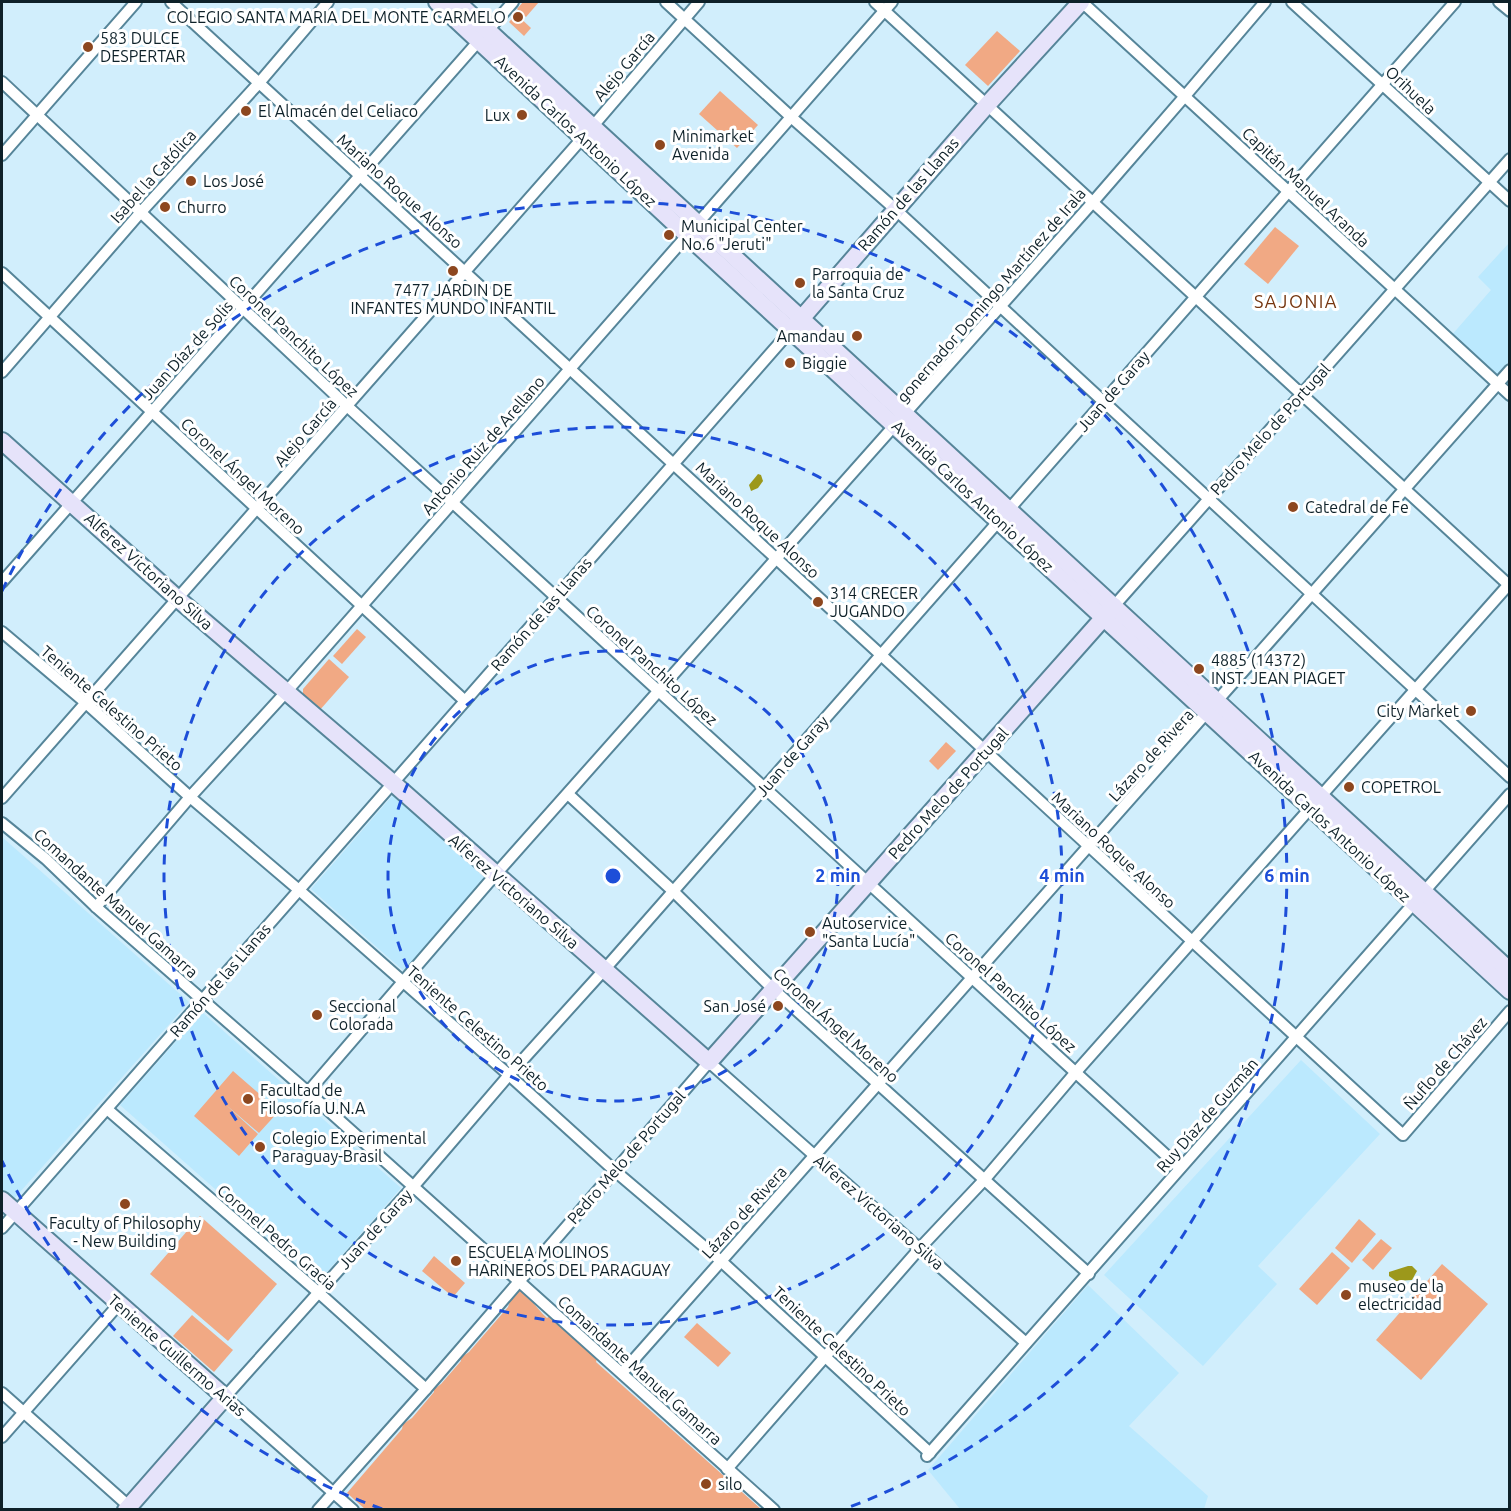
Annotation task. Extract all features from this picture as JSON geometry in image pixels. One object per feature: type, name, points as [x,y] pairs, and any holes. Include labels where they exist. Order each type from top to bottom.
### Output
[{"type":"street","points":[[2,155],[136,2]]},
{"type":"street","name":"Mariano Roque Alonso","points":[[171,2],[1403,1134]]},
{"type":"street","name":"Isabel la Católica","points":[[2,372],[328,2]]},
{"type":"street","name":"Avenida Carlos Antonio López","points":[[437,2],[484,35],[1213,707],[1418,897],[1509,992]]},
{"type":"street","name":"Avenida Carlos Antonio López","points":[[457,2],[484,35]]},
{"type":"street","name":"Juan Díaz de Solis","points":[[2,582],[513,2]]},
{"type":"street","points":[[666,2],[895,209],[1509,777]]},
{"type":"street","name":"Alejo García","points":[[2,798],[466,271],[699,2]]},
{"type":"street","points":[[727,1469],[1509,584],[987,105],[888,6],[874,2]]},
{"type":"street","name":"Capitán Manuel Aranda","points":[[1082,2],[1509,395]]},
{"type":"street","name":"Ramón de las Llanas","points":[[2,1228],[895,209],[1082,2]]},
{"type":"street","name":"gonernador Domingo Martínez de Irala","points":[[308,1092],[495,875],[1093,202],[1265,2]]},
{"type":"street","name":"Orihuela","points":[[1292,2],[1509,201]]},
{"type":"street","name":"Juan de Garay","points":[[129,1508],[1455,2]]},
{"type":"street","points":[[1499,2],[1509,11]]},
{"type":"street","name":"Antonio Ruiz de Arellano","points":[[96,907],[190,797],[362,606],[888,6]]},
{"type":"street","name":"Coronel Panchito López","points":[[2,82],[347,406],[1180,1168]]},
{"type":"street","name":"Pedro Melo de Portugal","points":[[318,1509],[426,1389],[773,989],[1509,159]]},
{"type":"street","name":"Coronel Ángel Moreno","points":[[2,273],[465,701]]},
{"type":"street","name":"Lázaro de Rivera","points":[[622,1373],[1509,370]]},
{"type":"street","name":"Alferez Victoriano Silva","points":[[2,441],[178,599],[393,783],[1026,1343]]},
{"type":"street","name":"Teniente Celestino Prieto","points":[[2,632],[299,890],[615,1171],[721,1261],[929,1454]]},
{"type":"street","name":"Coronel Ángel Moreno","points":[[568,794],[673,891],[773,989],[1089,1274]]},
{"type":"street","name":"Ruy Díaz de Guzmán","points":[[929,1454],[1509,794]]},
{"type":"street","name":"Comandante Manuel Gamarra","points":[[2,823],[46,858],[96,907],[308,1092],[774,1509]]},
{"type":"street","name":"Avenida Carlos Antonio López","points":[[1418,897],[1509,971]]},
{"type":"street","name":"Ñuflo de Chávez","points":[[1403,1134],[1509,1011]]},
{"type":"street","name":"Coronel Pedro Gracia","points":[[107,1109],[426,1389]]},
{"type":"street","name":"Teniente Guillermo Arias","points":[[2,1200],[353,1509]]},
{"type":"street","points":[[2,1437],[119,1304]]},
{"type":"street","points":[[2,1393],[129,1508]]},
{"type":"shaded area","points":[[523,2],[539,2],[526,17],[517,9]]},
{"type":"shaded area","points":[[516,14],[531,28],[524,36],[509,22]]},
{"type":"shaded area","points":[[997,31],[1020,51],[988,86],[965,65]]},
{"type":"shaded area","points":[[720,91],[758,125],[737,148],[699,114]]},
{"type":"shaded area","points":[[1275,227],[1299,246],[1268,284],[1244,264]]},
{"type":"shaded area","points":[[1509,243],[1509,361],[1495,377],[1451,336],[1491,290],[1478,277]]},
{"type":"shaded area","points":[[758,474],[761,475],[763,481],[758,488],[751,491],[749,485]]},
{"type":"shaded area","points":[[357,629],[366,637],[342,664],[333,656]]},
{"type":"shaded area","points":[[329,659],[349,677],[319,711],[303,697],[303,689]]},
{"type":"shaded area","points":[[946,742],[956,751],[938,770],[929,761]]},
{"type":"shaded area","points":[[393,795],[486,876],[405,972],[311,889]]},
{"type":"shaded area","points":[[2,837],[189,1002],[12,1201],[2,1192]]},
{"type":"shaded area","name":"Colegio Experimental Paraguay-Brasil","points":[[202,1012],[401,1188],[319,1281],[120,1105]]},
{"type":"shaded area","points":[[1301,1060],[1380,1134],[1258,1266],[1277,1284],[1203,1366],[1104,1275]]},
{"type":"shaded area","points":[[233,1071],[279,1111],[259,1133],[225,1104],[258,1134],[239,1156],[194,1116]]},
{"type":"shaded area","points":[[200,1216],[277,1284],[228,1341],[150,1274]]},
{"type":"shaded area","points":[[1359,1219],[1376,1234],[1352,1263],[1335,1248]]},
{"type":"shaded area","points":[[1381,1239],[1392,1248],[1373,1270],[1362,1260]]},
{"type":"shaded area","points":[[1332,1252],[1350,1268],[1317,1305],[1299,1289]]},
{"type":"shaded area","points":[[434,1256],[465,1283],[453,1297],[422,1271]]},
{"type":"shaded area","points":[[1442,1264],[1488,1304],[1421,1380],[1376,1340]]},
{"type":"shaded area","points":[[1412,1266],[1417,1271],[1412,1280],[1396,1281],[1389,1276],[1389,1272]]},
{"type":"shaded area","points":[[1088,1285],[1179,1373],[1129,1426],[1208,1496],[1204,1509],[960,1509],[928,1470]]},
{"type":"shaded area","points":[[520,1287],[547,1318],[551,1315],[598,1355],[596,1362],[761,1509],[366,1510],[347,1493],[402,1429],[403,1424],[412,1418],[434,1392],[434,1389],[461,1361],[460,1358],[469,1352],[508,1307],[509,1296]]},
{"type":"shaded area","points":[[192,1315],[233,1350],[214,1372],[173,1336]]},
{"type":"shaded area","points":[[697,1323],[731,1353],[718,1367],[684,1337]]},
{"type":"place","name":"COLEGIO SANTA MARIA DEL MONTE CARMELO","points":[[518,17]]},
{"type":"place","name":"583 DULCE DESPERTAR","points":[[88,47]]},
{"type":"place","name":"El Almacén del Celiaco","points":[[246,111]]},
{"type":"place","name":"Lux","points":[[522,115]]},
{"type":"place","name":"Minimarket Avenida","points":[[660,145]]},
{"type":"place","name":"Los José","points":[[191,181]]},
{"type":"place","name":"Churro","points":[[165,207]]},
{"type":"place","name":"Municipal Center No.6 \"Jeruti\"","points":[[669,235]]},
{"type":"place","name":"7477 JARDIN DE INFANTES MUNDO INFANTIL","points":[[453,271]]},
{"type":"place","name":"Parroquia de la Santa Cruz","points":[[800,283]]},
{"type":"place","name":"Amandau","points":[[857,336]]},
{"type":"place","name":"Biggie","points":[[790,363]]},
{"type":"place","name":"Catedral de Fe","points":[[1293,507]]},
{"type":"place","name":"314 CRECER JUGANDO","points":[[818,602]]},
{"type":"place","name":"4885 (14372) INST. JEAN PIAGET","points":[[1199,669]]},
{"type":"place","name":"City Market","points":[[1471,711]]},
{"type":"place","name":"COPETROL","points":[[1349,787]]},
{"type":"place","name":"Autoservice \"Santa Lucía\"","points":[[810,932]]},
{"type":"place","name":"San José","points":[[778,1006]]},
{"type":"place","name":"Seccional Colorada","points":[[317,1015]]},
{"type":"place","name":"Facultad de Filosofía U.N.A","points":[[248,1099]]},
{"type":"place","name":"Colegio Experimental Paraguay-Brasil","points":[[260,1147]]},
{"type":"place","name":"Faculty of Philosophy - New Building","points":[[125,1204]]},
{"type":"place","name":"ESCUELA MOLINOS HARINEROS DEL PARAGUAY","points":[[456,1261]]},
{"type":"place","name":"museo de la electricidad","points":[[1346,1295]]},
{"type":"place","name":"silo","points":[[706,1484]]},
{"type":"district","name":"SAJONIA","points":[[1296,302]]}]
